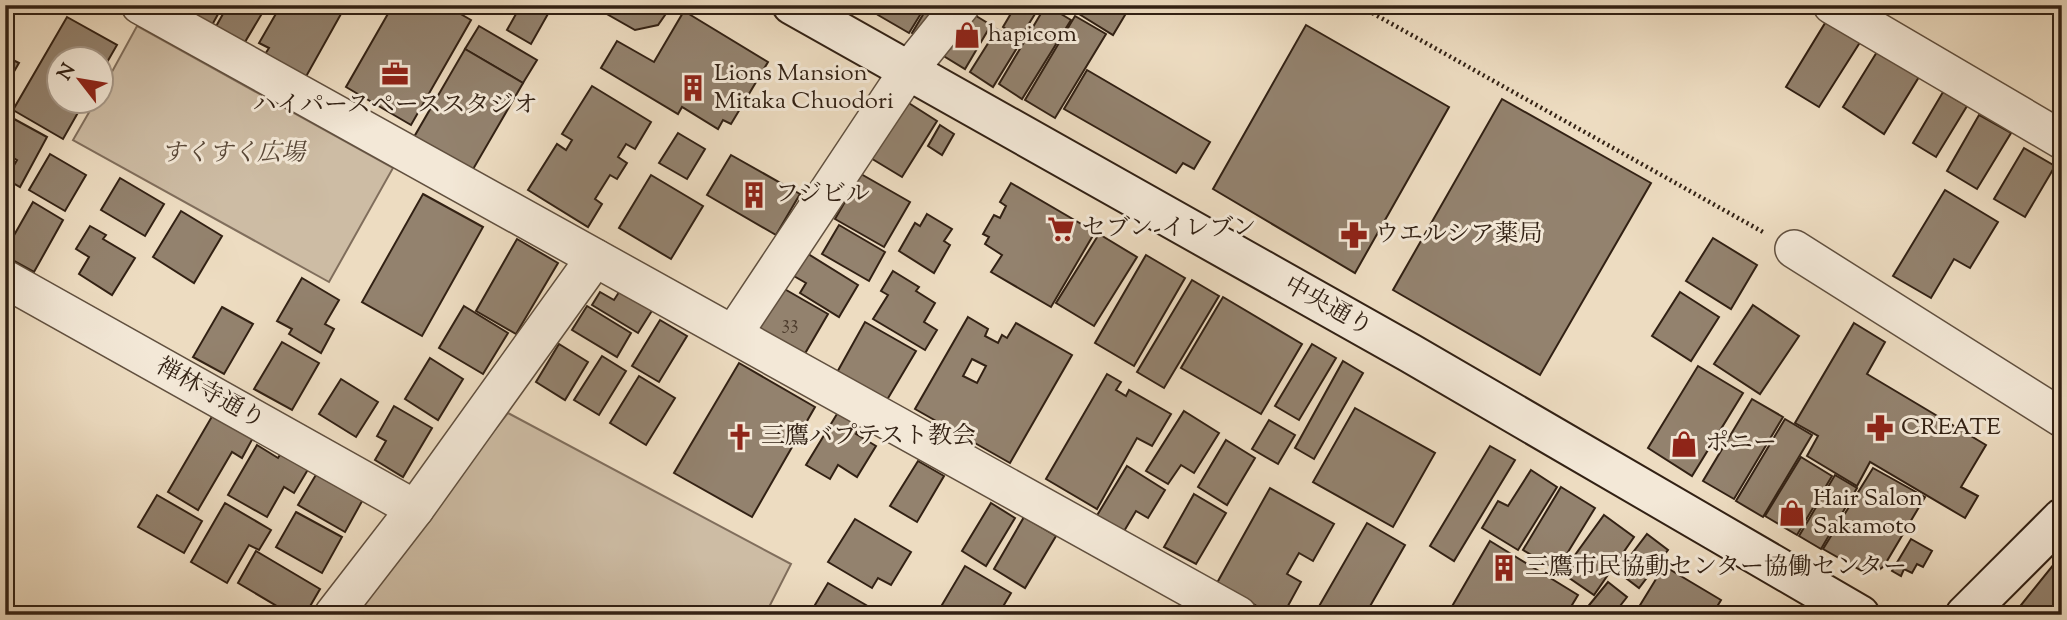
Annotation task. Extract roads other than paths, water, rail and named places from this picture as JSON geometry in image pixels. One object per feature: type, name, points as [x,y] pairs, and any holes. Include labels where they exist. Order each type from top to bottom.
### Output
[{"type":"street","points":[[140,5],[1238,615]]},
{"type":"street","name":"中央通り","points":[[792,5],[1410,353],[1860,615]]},
{"type":"street","points":[[734,333],[908,71],[961,5]]},
{"type":"street","points":[[1832,5],[2062,140]]},
{"type":"street","points":[[1794,249],[2062,418]]},
{"type":"street","points":[[333,615],[415,509],[595,258]]},
{"type":"street","name":"禅林寺通り","points":[[5,279],[415,509]]},
{"type":"street","points":[[1965,615],[2062,518]]},
{"type":"place","name":"hapicom","points":[[967,35]]},
{"type":"place","name":"ハイパースペーススタジオ","points":[[395,74]]},
{"type":"place","name":"Lions Mansion Mitaka Chuodori","points":[[693,88]]},
{"type":"place","name":"フジビル","points":[[754,195]]},
{"type":"place","name":"セブン-イレブン","points":[[1061,229]]},
{"type":"place","name":"ウエルシア薬局","points":[[1354,235]]},
{"type":"place","name":"CREATE","points":[[1880,428]]},
{"type":"place","name":"三鷹バプテスト教会","points":[[740,437]]},
{"type":"place","name":"ポニー","points":[[1684,444]]},
{"type":"place","name":"Hair Salon Sakamoto","points":[[1792,513]]},
{"type":"place","name":"三鷹市民協動センター協働センター","points":[[1504,568]]},
{"type":"park label","name":"すくすく広場","points":[[233,154]]}]
